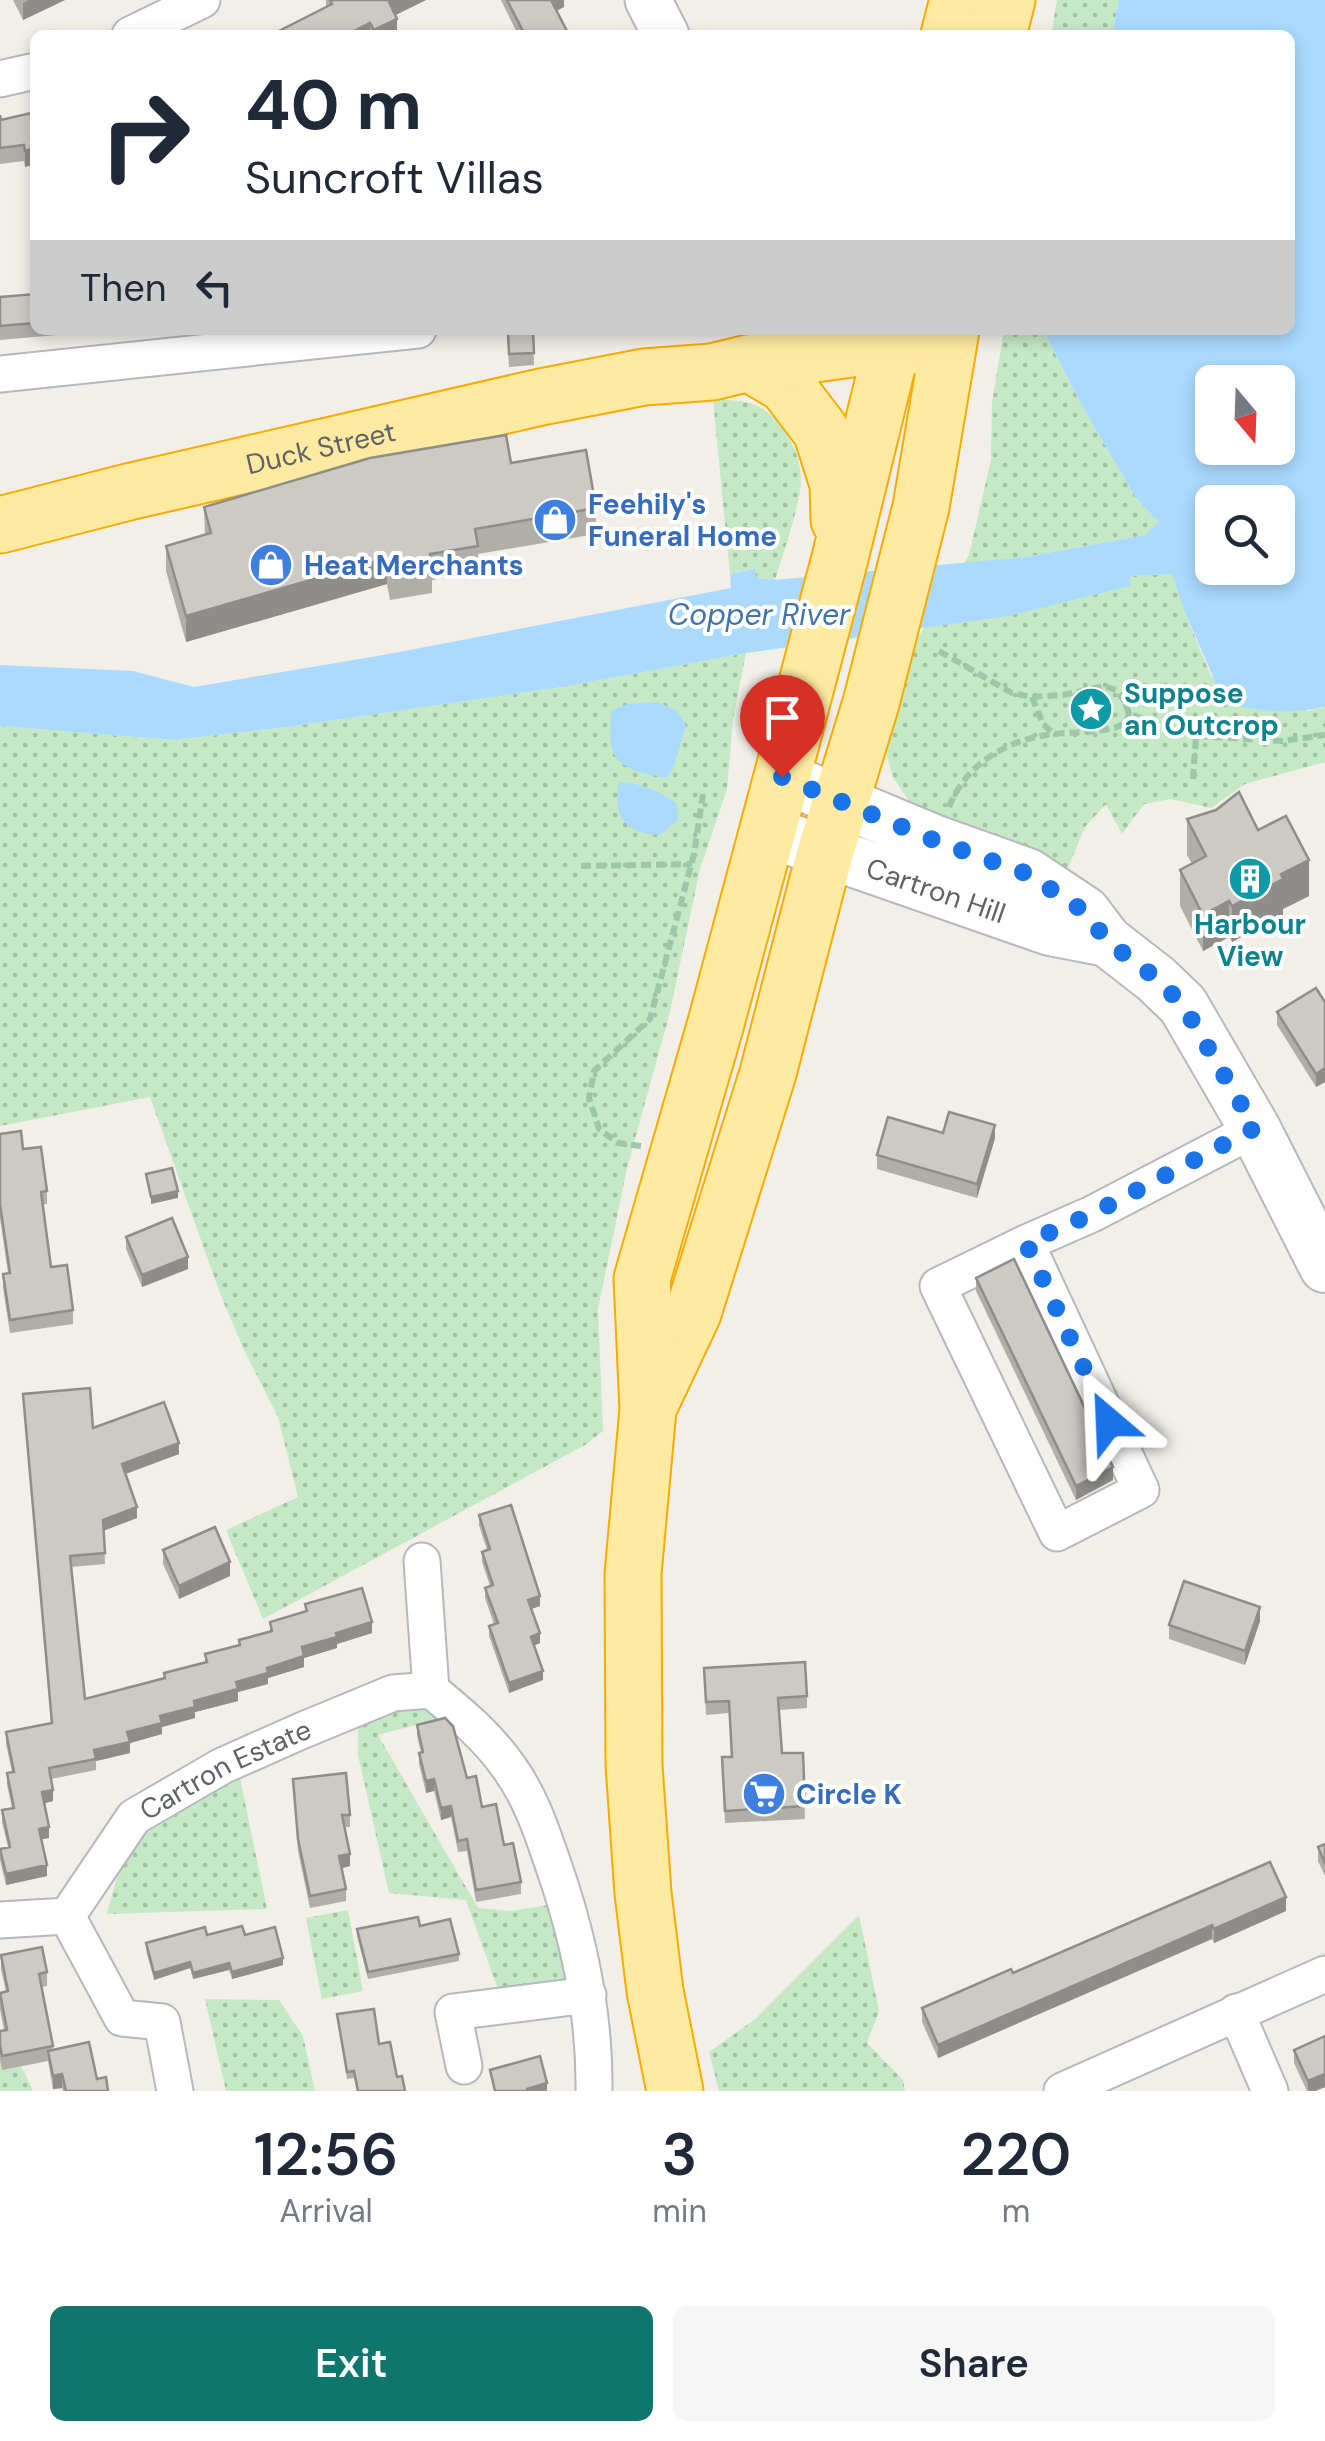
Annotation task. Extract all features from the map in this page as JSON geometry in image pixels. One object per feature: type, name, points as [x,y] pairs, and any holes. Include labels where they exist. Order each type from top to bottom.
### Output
[{"type":"highway","points":[[951,30],[958,0]]},
{"type":"highway","points":[[999,30],[1007,0]]},
{"type":"highway","points":[[675,2091],[655,1991],[634,1766],[633,1574],[648,1409],[642,1279],[720,1008],[896,336]]},
{"type":"highway","name":"Duck Street","points":[[0,525],[128,492],[644,376],[738,342],[896,336],[950,340]]},
{"type":"highway","points":[[648,1409],[693,1313],[768,1073],[921,507],[950,340]]},
{"type":"highway","points":[[738,342],[786,385],[821,431],[838,484],[840,558]]},
{"type":"main road","name":"Cartron Hill","points":[[782,777],[936,841],[1028,874],[1085,912],[1107,941],[1156,978],[1183,1005],[1255,1128],[1325,1267]]},
{"type":"main road","name":"Cartron Hill","points":[[766,831],[1050,930],[1107,941]]},
{"type":"street","points":[[140,30],[202,0]]},
{"type":"street","points":[[648,0],[663,30]]},
{"type":"street","points":[[0,79],[30,72]]},
{"type":"street","points":[[0,374],[370,335]]},
{"type":"street","points":[[1026,1243],[1141,1490],[1057,1533],[938,1286],[1026,1243],[1092,1214],[1255,1128]]},
{"type":"street","points":[[422,1561],[432,1690],[476,1727],[509,1767],[536,1812],[572,1920],[588,1996],[594,2091]]},
{"type":"street","name":"Cartron Estate","points":[[67,1916],[134,1817],[222,1766],[301,1731],[394,1692],[432,1690]]},
{"type":"street","points":[[0,1920],[67,1916],[122,2018],[162,2022],[175,2091]]},
{"type":"street","points":[[1062,2091],[1325,1974]]},
{"type":"street","points":[[464,2066],[453,2012],[588,1996]]},
{"type":"street","points":[[1236,2012],[1270,2091]]},
{"type":"path","points":[[939,651],[996,686],[1032,698],[1104,686],[1116,690],[1128,714],[1126,722],[1115,728],[1028,737],[993,753],[956,787]]},
{"type":"path","points":[[1032,698],[1043,724],[1054,734]]},
{"type":"path","points":[[1128,714],[1196,736],[1282,742],[1325,735]]},
{"type":"path","points":[[1193,780],[1196,736]]},
{"type":"path","points":[[649,1148],[618,1144],[599,1129],[588,1098],[594,1071],[650,1019],[692,864],[703,794]]},
{"type":"path","points":[[581,866],[692,864]]},
{"type":"green space","points":[[1057,0],[1119,0],[1113,30],[1052,30]]},
{"type":"green space","points":[[1003,335],[1046,335],[1136,498],[1160,523],[1145,535],[998,560],[1008,615],[1130,586],[1131,576],[1174,574],[1183,608],[1211,676],[1308,711],[1325,706],[1325,762],[1245,784],[1211,808],[1171,799],[1144,804],[1122,834],[1106,804],[1085,827],[1068,868],[1041,867],[913,807],[893,777],[886,751],[890,715],[905,659],[969,555],[991,460],[992,402]]},
{"type":"green space","points":[[713,399],[744,402],[763,409],[788,435],[797,457],[800,491],[775,580],[756,578],[754,568],[730,575]]},
{"type":"green space","points":[[746,653],[733,719],[727,789],[700,869],[669,1016],[627,1168],[598,1309],[603,1431],[585,1445],[263,1619],[226,1530],[298,1497],[278,1417],[221,1296],[150,1097],[0,1126],[0,726],[174,740],[562,687]]},
{"type":"green space","points":[[413,1703],[437,1719],[378,1735],[478,1908],[511,1911],[550,1905],[569,1969],[566,1984],[499,1992],[466,1900],[389,1893],[358,1755],[358,1731],[361,1715]]},
{"type":"green space","points":[[240,1778],[267,1909],[107,1914],[121,1868],[143,1836],[188,1802]]},
{"type":"green space","points":[[348,1910],[363,1991],[322,1999],[306,1918]]},
{"type":"green space","points":[[859,1915],[879,2011],[867,2043],[903,2080],[905,2091],[719,2091],[709,2052],[754,2020]]},
{"type":"green space","points":[[205,1999],[279,2000],[303,2036],[315,2091],[226,2091]]},
{"type":"green space","points":[[7,2036],[33,2091],[0,2091],[0,2038]]},
{"type":"water","name":"Copper River","points":[[1119,0],[1325,0],[1325,706],[1288,711],[1225,704],[1183,608],[1173,574],[1131,576],[1130,586],[1008,616],[746,653],[562,687],[287,727],[174,740],[0,726],[0,665],[133,671],[194,687],[731,588],[730,575],[755,568],[756,578],[775,580],[1026,557],[1145,535],[1159,522],[1136,498],[1046,335],[1295,335],[1295,30],[1113,30]]},
{"type":"water","points":[[658,702],[677,711],[686,725],[667,778],[626,767],[613,752],[611,742],[612,710],[627,704]]},
{"type":"water","points":[[619,782],[642,786],[671,799],[677,804],[678,820],[660,835],[630,827],[620,814]]},
{"type":"building","points":[[330,0],[393,0],[389,2],[397,19],[374,30],[370,23],[356,30],[281,30],[332,4]]},
{"type":"building","points":[[507,0],[551,0],[566,30],[522,30]]},
{"type":"building","points":[[30,113],[30,150],[25,151],[24,145],[0,148],[0,115],[1,120]]},
{"type":"building","points":[[30,294],[30,323],[0,326],[0,297]]},
{"type":"building","points":[[508,335],[533,335],[534,353],[509,354]]},
{"type":"building","points":[[506,435],[511,463],[586,450],[596,508],[475,529],[478,546],[430,554],[432,567],[390,574],[387,558],[186,616],[166,546],[211,533],[204,507],[370,458]]},
{"type":"building","points":[[1239,792],[1258,830],[1286,816],[1309,860],[1232,906],[1229,901],[1203,915],[1180,870],[1206,856],[1187,819],[1216,810]]},
{"type":"building","points":[[1316,988],[1325,1002],[1325,1068],[1316,1074],[1277,1012]]},
{"type":"building","points":[[949,1112],[995,1125],[977,1184],[877,1155],[888,1117],[943,1133]]},
{"type":"building","points":[[21,1131],[23,1149],[41,1147],[47,1191],[41,1192],[51,1267],[67,1265],[73,1310],[10,1320],[3,1274],[10,1273],[0,1204],[0,1134]]},
{"type":"building","points":[[172,1168],[178,1191],[151,1197],[146,1174]]},
{"type":"building","points":[[172,1218],[188,1257],[142,1275],[126,1237]]},
{"type":"building","points":[[1014,1259],[1113,1467],[1076,1486],[976,1278]]},
{"type":"building","points":[[90,1388],[93,1428],[164,1402],[179,1443],[122,1464],[137,1507],[103,1520],[105,1553],[70,1556],[85,1699],[165,1678],[164,1673],[207,1662],[205,1654],[272,1631],[270,1622],[307,1611],[305,1604],[362,1588],[372,1622],[302,1647],[304,1656],[267,1668],[268,1673],[236,1682],[238,1689],[194,1701],[195,1707],[160,1716],[162,1723],[127,1732],[130,1742],[94,1750],[96,1759],[49,1768],[53,1790],[42,1792],[49,1827],[39,1829],[47,1865],[6,1874],[0,1849],[10,1847],[2,1810],[14,1808],[7,1773],[14,1772],[6,1732],[52,1723],[23,1394]]},
{"type":"building","points":[[511,1505],[540,1596],[528,1600],[540,1633],[531,1637],[543,1671],[509,1683],[489,1626],[498,1623],[485,1588],[493,1585],[482,1552],[490,1549],[479,1515]]},
{"type":"building","points":[[215,1527],[230,1562],[179,1586],[163,1550]]},
{"type":"building","points":[[1184,1581],[1260,1607],[1245,1651],[1169,1625]]},
{"type":"building","points":[[805,1662],[807,1696],[778,1698],[782,1753],[803,1753],[805,1806],[725,1811],[722,1757],[732,1757],[729,1701],[706,1702],[704,1668]]},
{"type":"building","points":[[445,1718],[453,1726],[467,1778],[476,1776],[482,1807],[496,1804],[504,1845],[513,1843],[521,1882],[476,1890],[467,1839],[458,1841],[451,1806],[441,1808],[434,1779],[426,1781],[419,1753],[423,1752],[417,1725]]},
{"type":"building","points":[[346,1773],[350,1815],[342,1815],[350,1854],[339,1856],[346,1889],[310,1896],[298,1839],[293,1779]]},
{"type":"building","points":[[1325,1844],[1325,1863],[1318,1847]]},
{"type":"building","points":[[1270,1862],[1286,1897],[1214,1929],[1212,1925],[938,2045],[922,2008]]},
{"type":"building","points":[[418,1917],[420,1926],[450,1919],[459,1954],[368,1972],[357,1929]]},
{"type":"building","points":[[242,1926],[245,1935],[275,1927],[283,1958],[232,1972],[229,1963],[193,1973],[190,1962],[154,1973],[146,1943],[205,1927],[207,1935]]},
{"type":"building","points":[[42,1947],[47,1972],[39,1974],[53,2046],[2,2056],[0,2031],[7,2030],[0,1993],[8,1991],[1,1955]]},
{"type":"building","points":[[374,2009],[379,2044],[390,2042],[397,2077],[402,2076],[405,2091],[358,2091],[354,2071],[347,2072],[337,2014]]},
{"type":"building","points":[[1325,2036],[1325,2074],[1308,2081],[1294,2050]]},
{"type":"building","points":[[89,2042],[97,2079],[106,2077],[108,2091],[66,2091],[62,2074],[53,2076],[48,2051]]},
{"type":"building","points":[[540,2056],[547,2083],[527,2091],[495,2091],[490,2070]]},
{"type":"place","name":"Feehily's Funeral Home","points":[[555,520]]},
{"type":"place","name":"Heat Merchants","points":[[271,565]]},
{"type":"place","name":"Suppose an Outcrop","points":[[1091,709]]},
{"type":"place","name":"Harbour View","points":[[1250,879]]},
{"type":"place","name":"Circle K","points":[[764,1794]]},
{"type":"route","points":[[782,777],[936,841],[1028,874],[1085,912],[1107,941],[1156,978],[1183,1005],[1255,1128],[1092,1214],[1026,1243],[1109,1422]]}]
